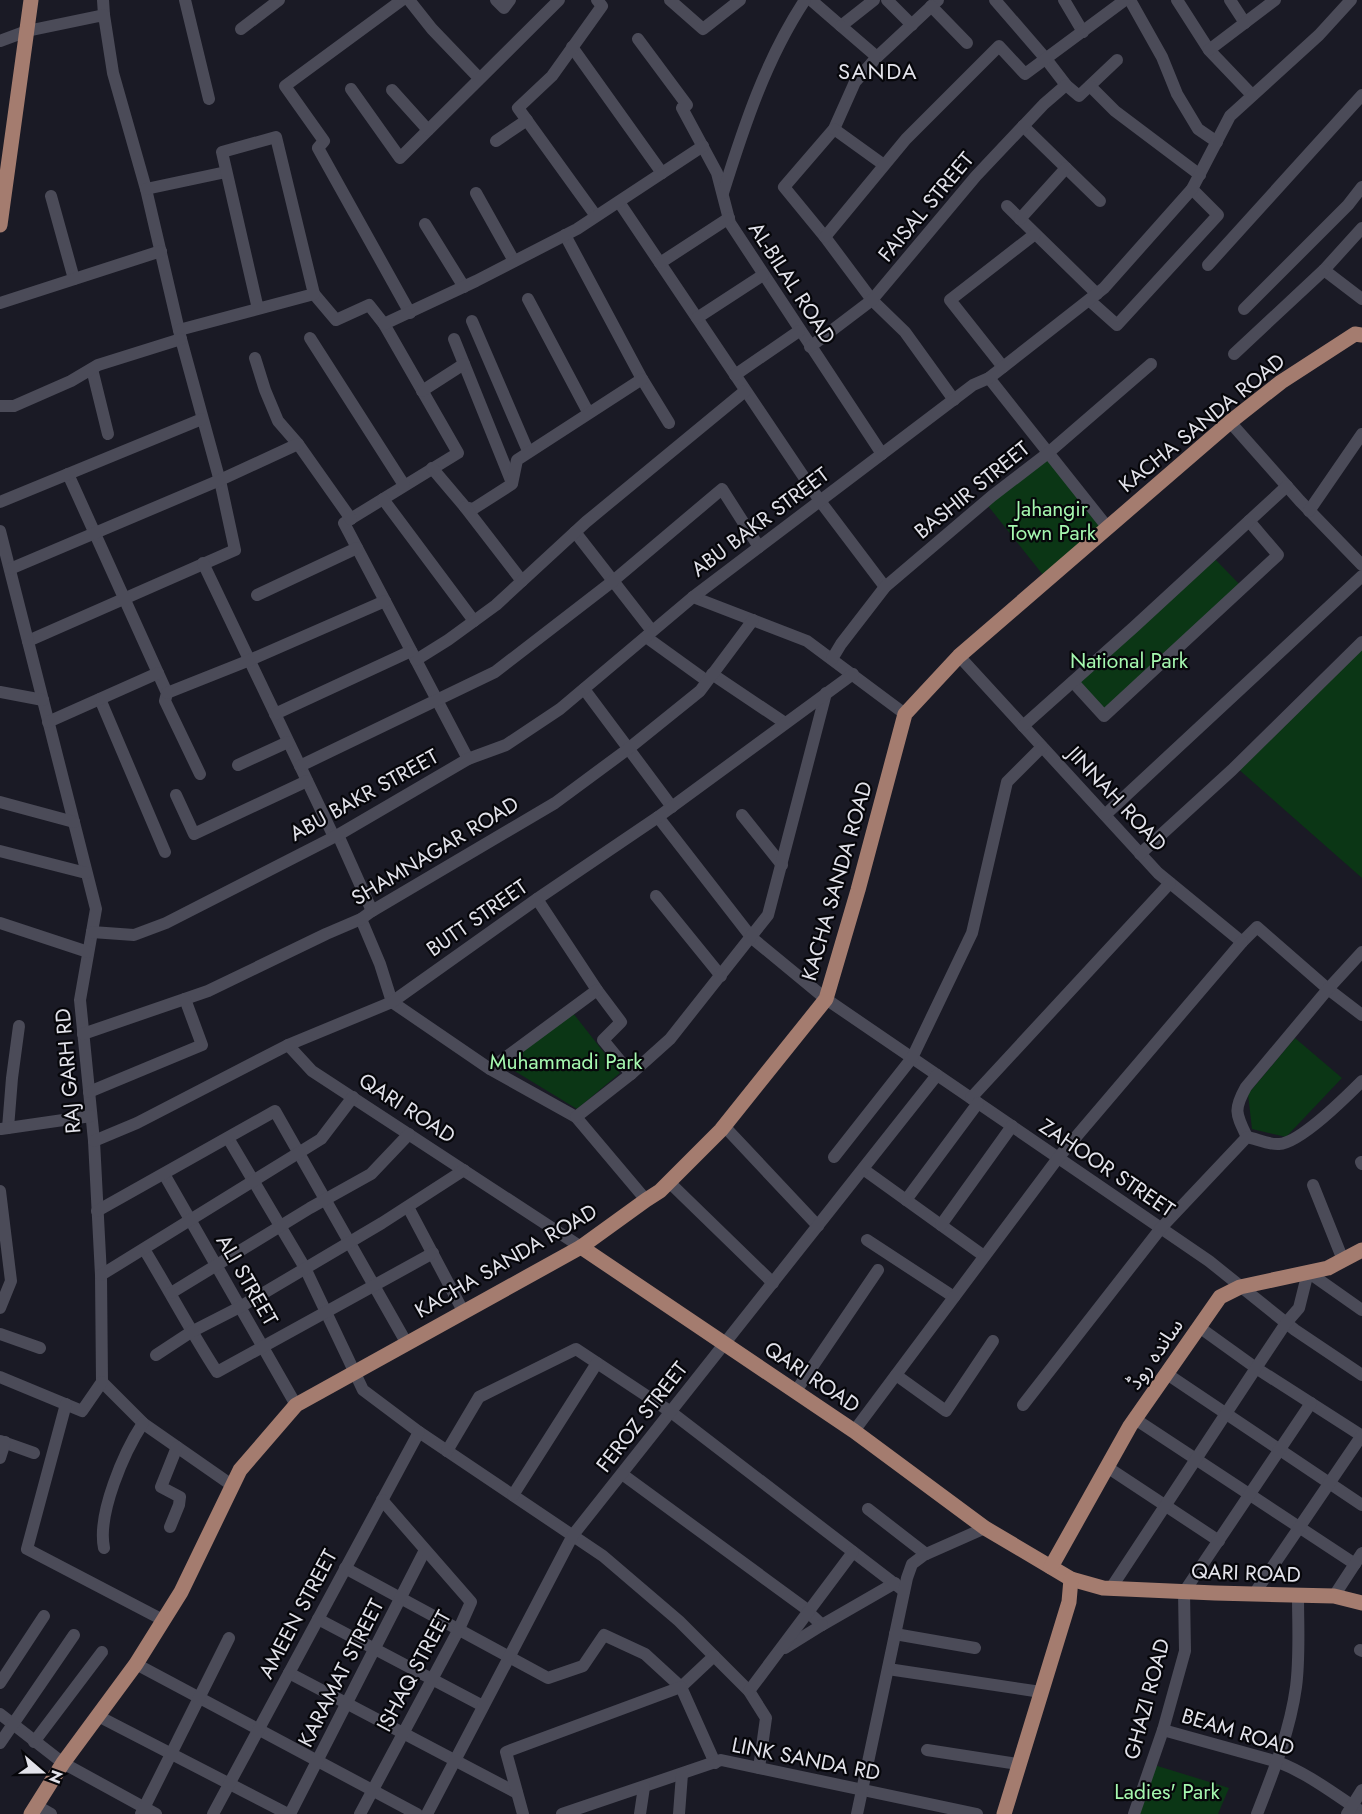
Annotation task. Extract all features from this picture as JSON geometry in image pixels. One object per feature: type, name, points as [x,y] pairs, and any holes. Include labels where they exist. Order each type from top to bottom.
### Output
[{"type":"main road","points":[[0,225],[3,185],[31,0]]},
{"type":"main road","name":"KACHA SANDA ROAD","points":[[34,1810],[63,1763],[136,1664],[181,1592],[240,1470],[296,1405],[581,1247],[660,1191],[724,1126],[826,999],[905,714],[958,656],[1230,422],[1281,382],[1360,332]]},
{"type":"main road","name":"QARI ROAD","points":[[581,1247],[854,1431],[985,1528],[1071,1579],[1103,1588],[1334,1596],[1362,1603]]},
{"type":"main road","name":"ساندہ روڈ","points":[[1051,1567],[1135,1419],[1220,1297],[1240,1287],[1328,1268],[1362,1250]]},
{"type":"main road","points":[[1004,1814],[1068,1602],[1071,1579]]},
{"type":"street","points":[[28,640],[235,550],[220,480],[180,334],[146,189],[113,73],[102,0]]},
{"type":"street","points":[[184,0],[209,99]]},
{"type":"street","points":[[241,29],[279,0]]},
{"type":"street","points":[[402,0],[285,86],[324,141],[318,148],[410,313]]},
{"type":"street","points":[[409,0],[432,29],[479,78]]},
{"type":"street","points":[[496,0],[504,8],[510,0]]},
{"type":"street","points":[[351,89],[399,158],[559,0]]},
{"type":"street","points":[[596,216],[518,108],[552,76],[602,6],[597,0]]},
{"type":"street","points":[[670,0],[703,29],[740,0]]},
{"type":"street","points":[[722,195],[742,132],[766,71],[786,28],[805,0]]},
{"type":"street","points":[[811,0],[878,57]]},
{"type":"street","points":[[840,26],[874,0]]},
{"type":"street","points":[[887,0],[912,25]]},
{"type":"street","points":[[996,0],[1047,58],[1066,85],[1079,96],[1117,60]]},
{"type":"street","points":[[1064,0],[1083,32]]},
{"type":"street","points":[[825,237],[906,139],[999,46],[1025,75],[1125,0]]},
{"type":"street","points":[[1130,0],[1162,57],[1177,94],[1198,129],[1217,142]]},
{"type":"street","points":[[1177,0],[1209,50],[1252,95]]},
{"type":"street","points":[[1230,0],[1245,22]]},
{"type":"street","points":[[1209,50],[1275,0]]},
{"type":"street","name":"ABU BAKR STREET","points":[[92,932],[134,935],[166,923],[336,836],[468,759],[506,746],[560,709],[693,597],[974,385],[989,378],[1112,280],[1192,189],[1230,116],[1319,35],[1351,0]]},
{"type":"street","points":[[954,400],[905,332],[872,300],[784,187],[834,129],[855,82],[934,3],[967,43]]},
{"type":"street","points":[[0,41],[27,32],[104,15]]},
{"type":"street","name":"AL-BILAL ROAD","points":[[638,39],[687,105],[682,108],[717,173],[730,224],[882,454]]},
{"type":"street","points":[[572,47],[662,173]]},
{"type":"street","name":"FAISAL STREET","points":[[810,347],[872,300],[950,206],[1044,104],[1066,85]]},
{"type":"street","points":[[1089,86],[1115,111],[1200,175]]},
{"type":"street","points":[[392,90],[428,130]]},
{"type":"street","points":[[1208,265],[1362,95]]},
{"type":"street","points":[[496,141],[527,120]]},
{"type":"street","points":[[1023,126],[1100,201]]},
{"type":"street","points":[[834,129],[884,165]]},
{"type":"street","points":[[258,309],[222,152],[276,137],[315,294],[336,320],[369,305],[384,324],[458,453],[344,523],[468,759]]},
{"type":"street","points":[[384,324],[464,287],[565,235],[703,147]]},
{"type":"street","points":[[1020,219],[1066,168]]},
{"type":"street","points":[[146,189],[226,172]]},
{"type":"street","points":[[1244,309],[1348,205],[1362,187]]},
{"type":"street","points":[[1007,206],[1117,325],[1218,215],[1192,189]]},
{"type":"street","points":[[476,193],[514,261]]},
{"type":"street","points":[[51,196],[75,279]]},
{"type":"street","points":[[619,201],[820,501],[885,587]]},
{"type":"street","points":[[660,263],[729,218]]},
{"type":"street","points":[[425,224],[464,287]]},
{"type":"street","points":[[1234,354],[1324,270],[1362,228]]},
{"type":"street","points":[[1003,367],[950,300],[1035,234]]},
{"type":"street","points":[[565,235],[642,379],[669,423]]},
{"type":"street","points":[[0,303],[161,251]]},
{"type":"street","points":[[1324,270],[1362,299]]},
{"type":"street","points":[[697,318],[763,275]]},
{"type":"street","points":[[0,406],[14,406],[70,381],[99,365],[180,334],[258,309],[315,294]]},
{"type":"street","points":[[528,299],[588,412]]},
{"type":"street","points":[[472,321],[528,451]]},
{"type":"street","points":[[735,375],[799,331]]},
{"type":"street","points":[[310,338],[405,485]]},
{"type":"street","points":[[454,339],[512,484]]},
{"type":"street","points":[[255,358],[278,421],[298,444],[351,519]]},
{"type":"street","points":[[422,391],[464,364]]},
{"type":"street","name":"BASHIR STREET","points":[[832,658],[885,587],[992,496],[1048,453],[1151,364]]},
{"type":"street","points":[[92,369],[108,435]]},
{"type":"street","points":[[989,378],[1108,528]]},
{"type":"street","points":[[465,507],[473,509],[512,484],[517,460],[528,451],[642,379]]},
{"type":"street","points":[[275,714],[414,656],[474,621],[496,605],[656,462],[745,391]]},
{"type":"street","points":[[0,502],[202,419]]},
{"type":"street","points":[[1230,422],[1309,511],[1362,565]]},
{"type":"street","points":[[1309,511],[1362,434]]},
{"type":"street","points":[[10,569],[220,480],[298,444]]},
{"type":"street","points":[[432,468],[522,581]]},
{"type":"street","points":[[68,474],[167,693],[165,701],[200,774]]},
{"type":"street","points":[[1023,726],[1287,486]]},
{"type":"street","points":[[300,766],[495,672],[613,581],[722,489],[759,547]]},
{"type":"street","points":[[383,499],[474,621]]},
{"type":"street","points":[[1073,682],[1104,716],[1278,555],[1249,521]]},
{"type":"street","name":"RAJ GARH RD","points":[[0,531],[96,909],[80,1000],[94,1141],[101,1275],[102,1382]]},
{"type":"street","points":[[575,532],[613,581],[649,634],[710,677],[785,723]]},
{"type":"street","points":[[257,595],[357,548]]},
{"type":"street","points":[[203,563],[372,911]]},
{"type":"street","points":[[1105,815],[1362,576]]},
{"type":"street","points":[[693,597],[807,641],[905,714]]},
{"type":"street","points":[[167,693],[250,660],[385,600]]},
{"type":"street","name":"SHAMNAGAR ROAD","points":[[83,1034],[208,991],[361,919],[555,803],[628,749],[700,691],[753,620]]},
{"type":"street","points":[[1140,854],[1233,771],[1362,642]]},
{"type":"street","name":"JINNAH ROAD","points":[[958,656],[1158,873],[1242,942]]},
{"type":"street","points":[[48,723],[158,673]]},
{"type":"street","name":"BUTT STREET","points":[[94,1141],[137,1123],[288,1045],[392,1002],[537,899],[658,818],[853,674]]},
{"type":"street","points":[[584,689],[672,807]]},
{"type":"street","points":[[0,692],[43,700]]},
{"type":"street","points":[[576,1117],[631,1074],[670,1039],[768,915],[826,693]]},
{"type":"street","points":[[100,699],[165,852]]},
{"type":"street","points":[[238,765],[288,742]]},
{"type":"street","points":[[834,1157],[912,1058],[972,933],[1006,782],[1042,747]]},
{"type":"street","points":[[176,795],[194,834],[307,781]]},
{"type":"street","points":[[0,802],[74,822]]},
{"type":"street","points":[[742,815],[782,865]]},
{"type":"street","name":"ZAHOOR STREET","points":[[658,818],[752,938],[826,999],[1161,1228],[1209,1262],[1286,1323],[1362,1375]]},
{"type":"street","points":[[0,851],[86,873]]},
{"type":"street","points":[[906,1200],[975,1101],[1170,883]]},
{"type":"street","points":[[656,896],[721,976]]},
{"type":"street","points":[[537,899],[621,1022],[603,1040],[631,1074]]},
{"type":"street","points":[[361,919],[381,964],[392,1002],[490,1069],[576,1117],[645,1200]]},
{"type":"street","points":[[0,924],[88,952]]},
{"type":"street","points":[[854,1431],[1058,1158],[1257,927],[1328,989],[1362,1015]]},
{"type":"street","points":[[1247,1137],[1237,1115],[1238,1102],[1246,1087],[1362,952]]},
{"type":"street","points":[[490,1069],[597,990]]},
{"type":"street","points":[[89,1092],[202,1045],[185,999]]},
{"type":"street","points":[[19,1026],[6,1076],[4,1128],[91,1116]]},
{"type":"street","name":"QARI ROAD","points":[[288,1045],[312,1071],[581,1247]]},
{"type":"street","name":"FEROZ STREET","points":[[427,1814],[573,1536],[937,1075]]},
{"type":"street","points":[[1247,1137],[1277,1145],[1288,1143],[1327,1115],[1362,1081]]},
{"type":"street","points":[[101,1275],[321,1140],[352,1097]]},
{"type":"street","points":[[98,1211],[275,1111],[406,1342]]},
{"type":"street","points":[[724,1126],[818,1226]]},
{"type":"street","points":[[941,1225],[1011,1126]]},
{"type":"street","points":[[171,1293],[325,1199],[371,1174],[408,1134]]},
{"type":"street","points":[[1023,1405],[1161,1228],[1247,1137]]},
{"type":"street","points":[[228,1138],[305,1268],[363,1390],[419,1432],[612,1563],[679,1621],[749,1691],[766,1718],[759,1768]]},
{"type":"street","points":[[863,1169],[984,1256]]},
{"type":"street","points":[[156,1355],[191,1332],[240,1307],[408,1207],[464,1170]]},
{"type":"street","name":"ALI STREET","points":[[164,1174],[296,1405]]},
{"type":"street","points":[[669,1182],[773,1283]]},
{"type":"street","points":[[1313,1185],[1343,1260]]},
{"type":"street","points":[[0,1191],[5,1279],[0,1308]]},
{"type":"street","points":[[408,1207],[463,1311]]},
{"type":"street","points":[[867,1240],[954,1297]]},
{"type":"street","points":[[144,1249],[171,1293],[191,1332],[217,1372],[433,1253]]},
{"type":"street","points":[[795,1391],[878,1270]]},
{"type":"street","points":[[1112,1588],[1286,1323],[1299,1308],[1308,1272],[1362,1310]]},
{"type":"street","points":[[1199,1327],[1256,1368],[1362,1436],[1254,1594]]},
{"type":"street","points":[[0,1334],[40,1348]]},
{"type":"street","points":[[896,1375],[946,1411],[993,1341]]},
{"type":"street","points":[[447,1451],[479,1397],[576,1348],[671,1412],[899,1587]]},
{"type":"street","points":[[513,1495],[597,1363]]},
{"type":"street","points":[[1167,1374],[1362,1505]]},
{"type":"street","points":[[0,1377],[82,1411],[102,1382],[143,1423],[233,1486]]},
{"type":"street","points":[[1184,1592],[1311,1403]]},
{"type":"street","points":[[66,1404],[27,1550],[163,1620]]},
{"type":"street","points":[[1135,1419],[1355,1564]]},
{"type":"street","points":[[104,1548],[102,1540],[106,1505],[132,1439],[143,1423]]},
{"type":"street","name":"AMEEN STREET","points":[[213,1814],[419,1432]]},
{"type":"street","points":[[0,1458],[2,1442],[34,1453]]},
{"type":"street","points":[[170,1527],[180,1497],[161,1487],[177,1448]]},
{"type":"street","points":[[1107,1467],[1219,1541]]},
{"type":"street","points":[[622,1474],[809,1611],[822,1625]]},
{"type":"street","name":"ISHAQ STREET","points":[[360,1814],[459,1629],[471,1602],[382,1500]]},
{"type":"street","points":[[868,1509],[926,1554]]},
{"type":"street","points":[[857,1814],[895,1634],[899,1587],[912,1564],[926,1554],[985,1528]]},
{"type":"street","name":"KARAMAT STREET","points":[[289,1814],[425,1550]]},
{"type":"street","points":[[749,1691],[853,1551]]},
{"type":"street","points":[[1334,1596],[1362,1553]]},
{"type":"street","points":[[345,1568],[548,1678],[583,1666],[602,1636],[607,1635],[645,1654],[681,1687],[715,1762]]},
{"type":"street","points":[[779,1652],[822,1625],[899,1587]]},
{"type":"street","name":"GHAZI ROAD","points":[[1134,1814],[1163,1730],[1185,1651],[1184,1592]]},
{"type":"street","points":[[1257,1814],[1278,1762],[1296,1689],[1298,1595]]},
{"type":"street","points":[[0,1683],[44,1616]]},
{"type":"street","points":[[318,1619],[483,1706]]},
{"type":"street","points":[[895,1634],[975,1647]]},
{"type":"street","points":[[0,1743],[74,1635]]},
{"type":"street","points":[[0,1714],[63,1763],[147,1812],[172,1754],[229,1638]]},
{"type":"street","points":[[34,1742],[102,1653]]},
{"type":"street","points":[[523,1814],[506,1752],[681,1687],[714,1656]]},
{"type":"street","points":[[136,1664],[417,1814]]},
{"type":"street","points":[[888,1668],[1041,1692]]},
{"type":"street","points":[[289,1673],[517,1793]]},
{"type":"street","points":[[98,1716],[289,1814]]},
{"type":"street","name":"BEAM ROAD","points":[[1163,1730],[1278,1762],[1312,1778],[1354,1811]]},
{"type":"street","points":[[927,1750],[1018,1764]]},
{"type":"street","name":"LINK SANDA RD","points":[[565,1814],[721,1761],[977,1814]]},
{"type":"street","points":[[679,1814],[682,1774]]},
{"type":"street","points":[[640,1814],[644,1786]]},
{"type":"street","points":[[1354,1811],[1362,1790]]},
{"type":"street","points":[[34,1810],[51,1814]]},
{"type":"green space","name":"Jahangir Town Park","points":[[1048,453],[1108,528],[1047,580],[985,502]]},
{"type":"green space","name":"National Park","points":[[1212,556],[1242,587],[1104,716],[1073,682]]},
{"type":"green space","points":[[1362,642],[1362,878],[1236,767]]},
{"type":"green space","name":"Muhammadi Park","points":[[573,1013],[620,1073],[577,1109],[503,1064]]},
{"type":"green space","points":[[1295,1038],[1342,1078],[1286,1137],[1252,1129],[1248,1094]]},
{"type":"green space","name":"Ladies' Park","points":[[1151,1764],[1229,1788],[1218,1814],[1134,1814]]},
{"type":"district","name":"SANDA","points":[[878,71]]}]
